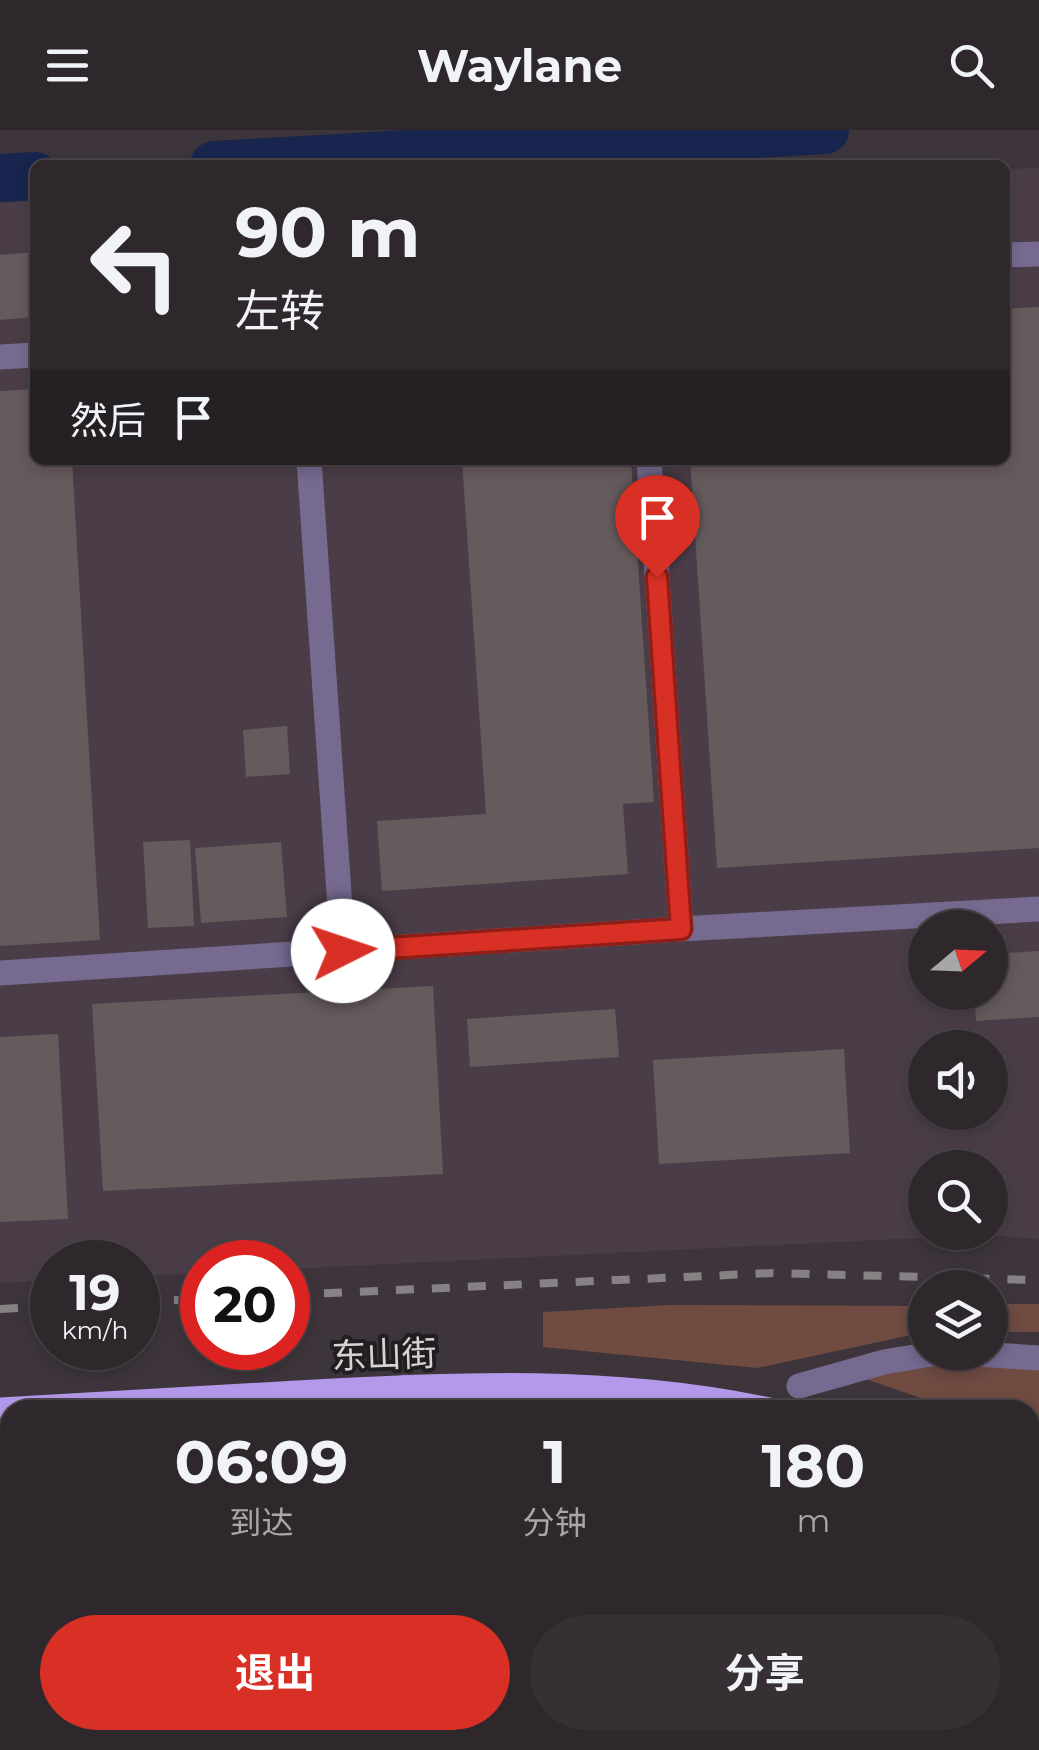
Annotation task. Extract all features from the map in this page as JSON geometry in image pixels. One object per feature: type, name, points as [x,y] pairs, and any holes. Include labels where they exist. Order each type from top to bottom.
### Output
[{"type":"main road","name":"东山街","points":[[368,1400],[576,1386],[683,1400]]},
{"type":"street","points":[[1010,255],[1039,254]]},
{"type":"street","points":[[0,356],[30,354]]},
{"type":"street","points":[[309,465],[343,951]]},
{"type":"street","points":[[649,465],[681,929]]},
{"type":"street","points":[[0,973],[1039,909]]},
{"type":"street","points":[[1008,1356],[1039,1358]]},
{"type":"street","points":[[799,1386],[908,1358]]},
{"type":"street","points":[[0,1678],[0,1687]]},
{"type":"shaded area","points":[[1039,168],[1039,1239],[1008,1237],[1008,1150],[908,1150],[908,1238],[310,1268],[310,1240],[180,1240],[180,1274],[160,1275],[160,1240],[30,1240],[30,1281],[0,1283],[0,203],[30,201],[30,465],[1010,465],[1010,169]]},
{"type":"shaded area","points":[[1008,1304],[1039,1304],[1039,1332],[1008,1332]]},
{"type":"shaded area","points":[[670,1305],[908,1306],[908,1336],[757,1368],[543,1347],[543,1312]]},
{"type":"shaded area","points":[[1039,1350],[1039,1400],[926,1400],[857,1376],[908,1369],[1008,1370],[1008,1354]]},
{"type":"building","points":[[30,252],[30,317],[0,320],[0,255]]},
{"type":"building","points":[[1039,307],[1039,848],[717,868],[690,465],[1010,465],[1010,309]]},
{"type":"building","points":[[30,389],[30,465],[72,465],[100,940],[0,946],[0,391]]},
{"type":"building","points":[[462,465],[631,465],[654,802],[623,804],[628,874],[382,891],[377,821],[486,814]]},
{"type":"building","points":[[287,726],[290,774],[246,777],[243,730]]},
{"type":"building","points":[[190,840],[194,926],[148,928],[143,842]]},
{"type":"building","points":[[281,842],[287,917],[201,923],[195,848]]},
{"type":"building","points":[[1039,951],[1039,1017],[976,1021],[975,1010],[1008,1010],[1008,953]]},
{"type":"building","points":[[433,986],[443,1174],[103,1191],[92,1004]]},
{"type":"building","points":[[615,1009],[619,1057],[470,1067],[467,1019]]},
{"type":"building","points":[[58,1034],[68,1219],[0,1222],[0,1037]]},
{"type":"building","points":[[844,1049],[850,1153],[659,1164],[653,1060]]},
{"type":"waterway","points":[[301,160],[825,130]]},
{"type":"waterway","points":[[0,178],[30,176]]},
{"type":"railway","points":[[310,1294],[772,1273],[1039,1280]]},
{"type":"railway","points":[[160,1301],[180,1300]]},
{"type":"railway","points":[[0,1309],[30,1307]]},
{"type":"route","points":[[343,951],[681,929],[657,577]]}]
